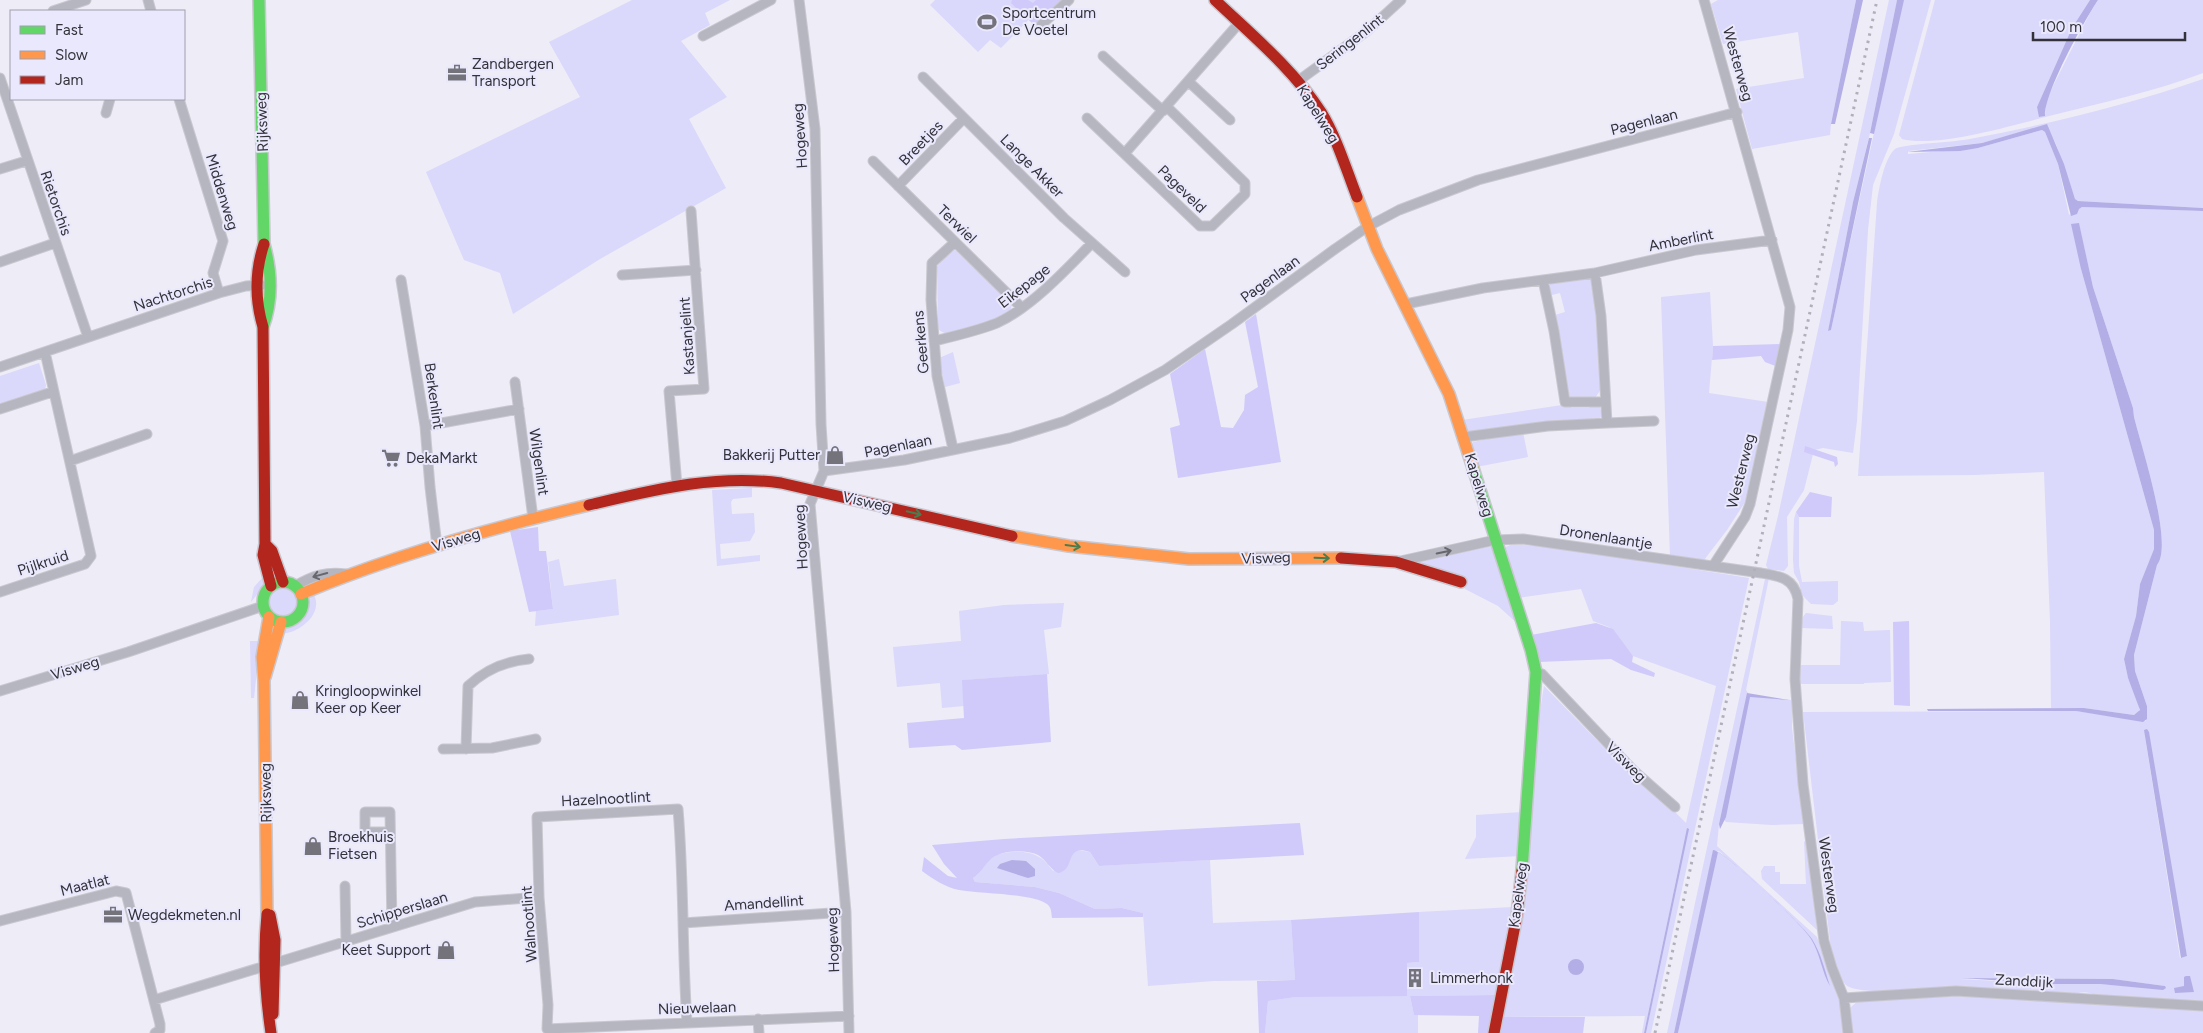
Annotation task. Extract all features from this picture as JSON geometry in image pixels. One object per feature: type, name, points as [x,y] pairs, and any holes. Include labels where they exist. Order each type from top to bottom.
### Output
[{"type":"street","points":[[56,10],[86,0]]},
{"type":"street","name":"Rijksweg","points":[[259,0],[264,244],[268,257],[264,285],[269,314],[263,327],[266,544],[263,555],[271,586]]},
{"type":"street","points":[[703,36],[771,0]]},
{"type":"street","name":"Hogeweg","points":[[799,0],[815,129],[820,424],[824,472],[810,504],[846,912],[849,1033]]},
{"type":"street","points":[[1041,25],[1069,0]]},
{"type":"street","name":"Kapelweg","points":[[1217,0],[1298,81],[1332,132],[1367,227],[1438,369],[1464,437],[1529,644],[1536,672],[1521,877],[1517,914],[1494,1033]]},
{"type":"street","name":"Seringenlint","points":[[1298,81],[1368,30],[1401,0]]},
{"type":"street","name":"Westerweg","points":[[1704,0],[1737,112],[1790,307],[1788,330],[1750,504],[1745,517],[1713,566],[1784,577],[1792,584],[1797,594],[1796,702],[1806,816],[1824,941],[1844,998],[1848,1033]]},
{"type":"street","points":[[1125,154],[1190,82],[1240,22]]},
{"type":"street","name":"Pageveld","points":[[1087,118],[1200,226],[1212,226],[1245,194],[1245,183],[1165,109],[1103,56]]},
{"type":"street","name":"Lange Akker","points":[[923,77],[1091,244],[1125,272]]},
{"type":"street","name":"Rietorchis","points":[[0,80],[26,161],[88,337]]},
{"type":"street","points":[[1190,82],[1230,120]]},
{"type":"street","points":[[106,113],[110,100]]},
{"type":"street","name":"Middenweg","points":[[179,100],[223,241],[213,273],[219,293]]},
{"type":"street","name":"Pagenlaan","points":[[824,472],[904,460],[1010,438],[1065,421],[1123,393],[1164,370],[1367,227],[1399,210],[1478,180],[1737,112]]},
{"type":"street","name":"Breetjes","points":[[898,186],[964,118]]},
{"type":"street","points":[[0,170],[26,161]]},
{"type":"street","name":"Terwiel","points":[[873,161],[1021,307]]},
{"type":"street","name":"Kastanjelint","points":[[677,486],[669,391],[704,389],[691,211]]},
{"type":"street","name":"Amberlint","points":[[1406,304],[1483,288],[1595,273],[1672,255],[1772,240]]},
{"type":"street","name":"Geerkens","points":[[953,449],[937,376],[931,300],[932,263],[955,242]]},
{"type":"street","points":[[0,262],[55,243]]},
{"type":"street","name":"Eikepage","points":[[934,341],[999,322],[1058,278],[1091,244]]},
{"type":"street","points":[[622,275],[696,270]]},
{"type":"street","points":[[1595,273],[1601,316],[1607,424]]},
{"type":"street","name":"Berkenlint","points":[[401,280],[425,426],[437,546]]},
{"type":"street","points":[[1543,280],[1554,331],[1565,402],[1605,402]]},
{"type":"street","name":"Nachtorchis","points":[[0,367],[219,293],[264,285]]},
{"type":"street","points":[[44,352],[70,461],[147,434]]},
{"type":"street","name":"Wilgenlint","points":[[515,382],[533,518]]},
{"type":"street","points":[[0,409],[52,392]]},
{"type":"street","name":"Wilgenlint","points":[[425,426],[519,409]]},
{"type":"street","points":[[1464,437],[1548,426],[1654,421]]},
{"type":"street","name":"Pijlkruid","points":[[0,592],[85,564],[91,556],[70,461]]},
{"type":"street","name":"Visweg","points":[[293,587],[346,574],[533,518],[677,486],[760,479],[816,490],[990,532],[1069,546],[1164,558],[1300,557],[1396,562],[1461,582]]},
{"type":"street","name":"Dronenlaantje","points":[[1495,540],[1539,541],[1713,566]]},
{"type":"street","name":"Visweg","points":[[1396,562],[1495,540]]},
{"type":"street","name":"Rijksweg","points":[[266,544],[293,587]]},
{"type":"street","points":[[271,586],[293,587],[303,605],[298,615],[289,621],[281,622],[269,617],[263,606],[264,594],[271,586]]},
{"type":"street","name":"Visweg","points":[[0,691],[128,652],[263,606]]},
{"type":"street","name":"Rijksweg","points":[[269,617],[261,654],[261,667],[264,682],[268,905],[265,932],[270,965],[265,992],[271,1029]]},
{"type":"street","name":"Rijksweg","points":[[264,682],[281,622]]},
{"type":"street","points":[[466,748],[468,686],[482,674],[494,668],[518,660],[529,659]]},
{"type":"street","name":"Visweg","points":[[1536,672],[1542,674],[1634,772],[1676,807]]},
{"type":"street","points":[[443,749],[504,747],[536,739]]},
{"type":"street","name":"Hazelnootlint","points":[[537,817],[678,809],[682,865],[683,922]]},
{"type":"street","name":"Walnootlint","points":[[537,817],[539,898],[548,1005],[547,1029]]},
{"type":"street","points":[[390,832],[392,927]]},
{"type":"street","points":[[345,886],[346,942]]},
{"type":"street","name":"Maatlat","points":[[0,921],[116,891],[124,891],[128,896],[161,1027],[155,1033]]},
{"type":"street","name":"Schipperslaan","points":[[270,965],[475,902],[539,898]]},
{"type":"street","name":"Amandellint","points":[[683,922],[846,912]]},
{"type":"street","points":[[683,922],[682,957],[687,1022]]},
{"type":"street","points":[[154,1000],[270,965]]},
{"type":"street","name":"Zanddijk","points":[[1844,998],[1956,991],[2203,1006]]},
{"type":"street","name":"Nieuwelaan","points":[[547,1029],[849,1016]]},
{"type":"street","points":[[758,1019],[759,1033]]},
{"type":"shaded area","points":[[632,0],[730,0],[705,13],[710,25],[681,41],[727,97],[689,119],[726,188],[600,259],[513,314],[500,273],[464,260],[426,172],[580,97],[549,42]]},
{"type":"shaded area","name":"Sportcentrum De Voetel","points":[[935,0],[1048,0],[1001,48],[990,40],[978,52],[930,5]]},
{"type":"shaded area","points":[[1012,0],[1028,0],[1033,3],[1036,0],[1065,0],[1035,26],[1011,3]]},
{"type":"shaded area","points":[[1718,0],[1856,0],[1830,135],[1752,149],[1736,89],[1804,78],[1798,32],[1723,44],[1711,4]]},
{"type":"shaded area","points":[[1856,0],[1863,0],[1835,124],[1831,124]]},
{"type":"shaded area","points":[[1889,0],[1897,0],[1870,133],[1853,202],[1828,331],[1831,330],[1903,0],[1931,0],[1894,134],[1873,185],[1868,230],[1857,421],[1853,453],[1823,448],[1814,450],[1804,490],[1787,517],[1788,566],[1784,571],[1768,569],[1766,565]]},
{"type":"shaded area","points":[[1897,0],[1904,0],[1874,134],[1870,133]]},
{"type":"shaded area","points":[[1935,0],[2090,0],[2072,28],[2037,107],[2040,117],[2045,115],[2046,101],[2051,90],[2098,0],[2203,0],[2203,73],[2126,97],[1996,130],[1935,140],[1917,141],[1902,139],[1899,135]]},
{"type":"shaded area","points":[[2090,0],[2098,0],[2058,75],[2046,105],[2045,116],[2039,117],[2037,107],[2072,28]]},
{"type":"shaded area","points":[[2203,79],[2203,208],[2078,201],[2075,199],[2056,144],[2046,125],[1982,143],[1908,151],[1908,154],[1978,148],[2042,130],[2045,132],[2058,164],[2069,215],[2082,207],[2203,211],[2203,1003],[2094,995],[2085,992],[2076,995],[1967,987],[1964,989],[1902,992],[1854,989],[1846,985],[1840,978],[1831,949],[1803,712],[2076,711],[2146,721],[2147,706],[2135,671],[2134,655],[2161,554],[2162,537],[2149,471],[2133,408],[2093,287],[2079,224],[2081,269],[2154,530],[2154,549],[2140,584],[2136,616],[2124,659],[2128,678],[2140,705],[2139,713],[2134,715],[2084,708],[2051,708],[2050,621],[2044,472],[1858,476],[1877,203],[1885,167],[1891,154],[1900,147],[1963,140],[2029,127],[2088,113]],"holes":[[[2144,730],[2187,956],[2181,958],[2180,958]],[[1960,979],[2113,979],[2165,986],[2165,989],[2100,984],[2052,984]]]},
{"type":"shaded area","points":[[2047,124],[2064,164],[2075,199],[2078,201],[2203,208],[2203,211],[2082,207],[2077,214],[2071,216],[2058,164],[2045,132],[2042,130],[1978,148],[1960,151],[1907,152],[1982,143]]},
{"type":"shaded area","points":[[1869,138],[1872,138],[1831,330],[1828,331],[1853,202]]},
{"type":"shaded area","points":[[2079,223],[2093,287],[2133,408],[2149,471],[2162,537],[2161,554],[2134,655],[2135,671],[2147,706],[2147,719],[2143,722],[2076,711],[1928,711],[1927,709],[2084,708],[2134,715],[2140,710],[2128,678],[2124,659],[2136,616],[2140,584],[2154,549],[2154,530],[2081,269],[2071,224]]},
{"type":"shaded area","points":[[955,250],[1012,304],[1010,312],[988,323],[946,334],[939,330],[938,325],[937,266],[947,255]]},
{"type":"shaded area","points":[[1590,278],[1592,280],[1598,313],[1601,389],[1595,398],[1571,398],[1568,396],[1555,315],[1565,312],[1560,293],[1552,295],[1549,293],[1550,283]]},
{"type":"shaded area","points":[[1710,292],[1713,346],[1709,393],[1768,402],[1747,499],[1727,530],[1704,560],[1670,556],[1661,297]]},
{"type":"shaded area","points":[[1256,314],[1281,462],[1178,478],[1170,428],[1180,425],[1170,374],[1205,349],[1221,427],[1233,428],[1244,410],[1245,395],[1258,387],[1245,322]]},
{"type":"shaded area","points":[[1783,344],[1778,367],[1765,362],[1761,356],[1712,360],[1713,346]]},
{"type":"shaded area","points":[[953,352],[960,383],[945,387],[939,358]]},
{"type":"shaded area","points":[[39,363],[46,385],[45,390],[0,405],[0,376]]},
{"type":"shaded area","points":[[1571,405],[1571,408],[1589,408],[1590,405],[1600,407],[1602,415],[1599,420],[1473,434],[1465,429],[1462,420]]},
{"type":"shaded area","points":[[1523,432],[1528,457],[1476,467],[1471,446],[1473,442]]},
{"type":"shaded area","points":[[1805,446],[1837,457],[1838,464],[1835,467],[1834,462],[1804,452]]},
{"type":"shaded area","points":[[752,488],[752,497],[733,499],[731,502],[732,514],[754,513],[755,532],[750,541],[720,544],[721,559],[760,555],[760,561],[717,566],[712,490]]},
{"type":"shaded area","points":[[1810,492],[1832,497],[1831,517],[1799,517],[1796,512]]},
{"type":"shaded area","points":[[1796,512],[1799,517],[1799,566],[1802,582],[1838,581],[1838,601],[1833,605],[1811,604],[1802,595],[1799,582],[1794,573],[1793,560],[1794,519]]},
{"type":"shaded area","points":[[538,527],[539,551],[546,551],[553,609],[529,612],[510,531]]},
{"type":"shaded area","points":[[1512,544],[1567,549],[1749,578],[1651,1033],[1646,1033],[1687,828],[1644,1033],[1642,1033],[1645,1016],[1503,1017],[1526,900],[1539,717],[1544,686],[1621,765],[1657,794],[1686,823],[1716,686],[1633,656],[1609,627],[1593,621],[1581,589],[1517,598],[1503,553],[1506,547]]},
{"type":"shaded area","points":[[1491,546],[1518,624],[1498,606],[1465,589],[1467,579],[1409,564]]},
{"type":"shaded area","points":[[559,559],[564,586],[616,579],[619,615],[535,626],[536,611],[553,609],[548,562]]},
{"type":"shaded area","points":[[264,576],[263,587],[251,602],[254,587]]},
{"type":"shaded area","points":[[1769,578],[1746,690],[1748,693],[1719,824],[1717,846],[1817,937],[1839,998],[1844,1033],[1678,1033],[1716,853],[1719,852],[1733,864],[1719,851],[1713,852],[1674,1033],[1667,1033],[1765,579]]},
{"type":"shaded area","points":[[283,588],[293,592],[297,602],[293,612],[283,616],[273,612],[269,602],[273,592]]},
{"type":"shaded area","points":[[313,593],[316,600],[316,608],[309,621],[296,630],[281,634],[284,629],[301,618]]},
{"type":"shaded area","points":[[1064,603],[1061,627],[1044,630],[1049,674],[963,680],[964,706],[942,708],[940,683],[897,687],[893,647],[961,641],[959,611],[1004,605]]},
{"type":"shaded area","points":[[1806,613],[1832,616],[1833,629],[1801,628],[1802,618]]},
{"type":"shaded area","points":[[1841,621],[1863,622],[1864,631],[1890,630],[1891,682],[1800,684],[1800,665],[1840,665]]},
{"type":"shaded area","points":[[1909,621],[1910,706],[1894,705],[1893,622]]},
{"type":"shaded area","points":[[1596,623],[1613,629],[1633,656],[1632,662],[1655,673],[1654,677],[1631,670],[1611,659],[1539,662],[1531,635]]},
{"type":"shaded area","points":[[250,641],[260,641],[254,698],[251,698]]},
{"type":"shaded area","points":[[1047,674],[1051,742],[962,750],[955,745],[909,748],[907,723],[964,718],[962,680]]},
{"type":"shaded area","points":[[1747,693],[1789,700],[1750,697],[1726,817],[1720,829],[1719,824]]},
{"type":"shaded area","points":[[1749,697],[1792,700],[1792,728],[1804,824],[1772,825],[1726,822],[1724,820]]},
{"type":"shaded area","points":[[2147,729],[2187,956],[2181,958],[2144,730]]},
{"type":"shaded area","points":[[1522,812],[1520,856],[1465,859],[1476,837],[1476,815]]},
{"type":"shaded area","points":[[1300,823],[1304,855],[1099,866],[1090,852],[1082,850],[1073,854],[1067,867],[1058,873],[1038,855],[1019,851],[993,857],[973,878],[975,882],[1035,887],[1059,893],[1095,909],[1122,908],[1143,913],[1143,917],[1052,918],[1049,906],[1039,900],[954,889],[922,871],[924,857],[948,876],[957,878],[944,864],[932,845],[1004,839]]},
{"type":"shaded area","points":[[1687,828],[1689,829],[1646,1033],[1644,1033]]},
{"type":"shaded area","points":[[1804,841],[1807,843],[1817,930],[1762,879],[1761,871],[1764,866],[1775,866],[1775,872],[1780,872],[1780,884],[1806,884]]},
{"type":"shaded area","points":[[1077,850],[1090,852],[1099,866],[1210,860],[1213,923],[1291,920],[1295,980],[1214,981],[1148,986],[1143,913],[1122,908],[1095,909],[1059,893],[1035,887],[975,882],[973,878],[989,860],[1000,854],[1021,852],[1034,854],[1047,863],[1053,871],[1070,859],[1072,853]]},
{"type":"shaded area","points":[[1713,850],[1718,852],[1678,1033],[1674,1033]]},
{"type":"shaded area","points":[[1012,860],[1026,861],[1035,869],[1035,876],[1028,878],[997,868],[1000,864]]},
{"type":"shaded area","points":[[1513,907],[1496,995],[1410,996],[1414,1015],[1418,1015],[1418,1033],[1265,1033],[1268,1001],[1296,997],[1407,963],[1419,962],[1419,912]]},
{"type":"shaded area","points":[[1419,912],[1419,962],[1407,963],[1407,996],[1296,997],[1268,1001],[1265,1033],[1259,1033],[1257,981],[1295,980],[1291,920]]},
{"type":"shaded area","points":[[1795,920],[1806,931],[1815,944],[1830,986],[1817,950],[1805,931]]},
{"type":"shaded area","points":[[1576,959],[1582,961],[1584,967],[1582,973],[1576,975],[1570,973],[1568,967],[1570,961]]},
{"type":"shaded area","points":[[2190,976],[2194,992],[2175,993],[2174,988],[2184,986],[2184,977]]},
{"type":"shaded area","points":[[1961,978],[2113,979],[2165,986],[2166,988],[2163,990],[2100,984],[2052,984]]},
{"type":"shaded area","points":[[1496,995],[1490,1033],[1478,1033],[1479,1016],[1414,1015],[1410,996]]},
{"type":"shaded area","points":[[1957,995],[2176,1008],[2179,1010],[2203,1009],[2203,1033],[1851,1033],[1850,1008],[1859,1000]]},
{"type":"shaded area","points":[[1503,1017],[1585,1017],[1583,1033],[1501,1033]]},
{"type":"railway","points":[[1655,1033],[1877,0]]},
{"type":"traffic: fast","points":[[259,0],[264,244],[270,275],[270,296],[263,327]]},
{"type":"traffic: fast","points":[[1473,468],[1531,650],[1536,672],[1522,870]]},
{"type":"traffic: fast","points":[[287,582],[294,585],[300,591],[303,602],[302,610],[294,619],[287,622],[279,622],[272,619],[264,610],[263,598],[266,591],[275,583],[287,582]]},
{"type":"traffic: slow","points":[[1357,197],[1377,249],[1449,394],[1473,468]]},
{"type":"traffic: slow","points":[[301,594],[407,555],[516,523],[589,505]]},
{"type":"traffic: slow","points":[[1012,536],[1069,546],[1189,559],[1341,558]]},
{"type":"traffic: slow","points":[[267,914],[264,681],[262,657],[269,617]]},
{"type":"traffic: slow","points":[[265,677],[281,622]]},
{"type":"traffic: jam","points":[[1215,0],[1285,67],[1310,96],[1332,132],[1357,197]]},
{"type":"traffic: jam","points":[[264,244],[259,265],[257,296],[263,327],[265,544],[263,555],[271,586]]},
{"type":"traffic: jam","points":[[589,505],[684,485],[708,482],[756,481],[781,483],[1012,536]]},
{"type":"traffic: jam","points":[[265,544],[272,551],[283,582]]},
{"type":"traffic: jam","points":[[1341,558],[1396,562],[1461,582]]},
{"type":"traffic: jam","points":[[1494,1033],[1517,915],[1522,870]]},
{"type":"traffic: jam","points":[[267,914],[265,974],[271,1033]]},
{"type":"traffic: jam","points":[[270,915],[275,940],[273,1014]]},
{"type":"place","name":"Sportcentrum De Voetel","points":[[987,22]]},
{"type":"place","name":"Zandbergen Transport","points":[[457,73]]},
{"type":"place","name":"Bakkerij Putter","points":[[835,455]]},
{"type":"place","name":"DekaMarkt","points":[[391,458]]},
{"type":"place","name":"Kringloopwinkel Keer op Keer","points":[[300,700]]},
{"type":"place","name":"Broekhuis Fietsen","points":[[313,846]]},
{"type":"place","name":"Wegdekmeten.nl","points":[[113,915]]},
{"type":"place","name":"Keet Support","points":[[446,950]]},
{"type":"place","name":"Limmerhonk","points":[[1415,978]]}]
